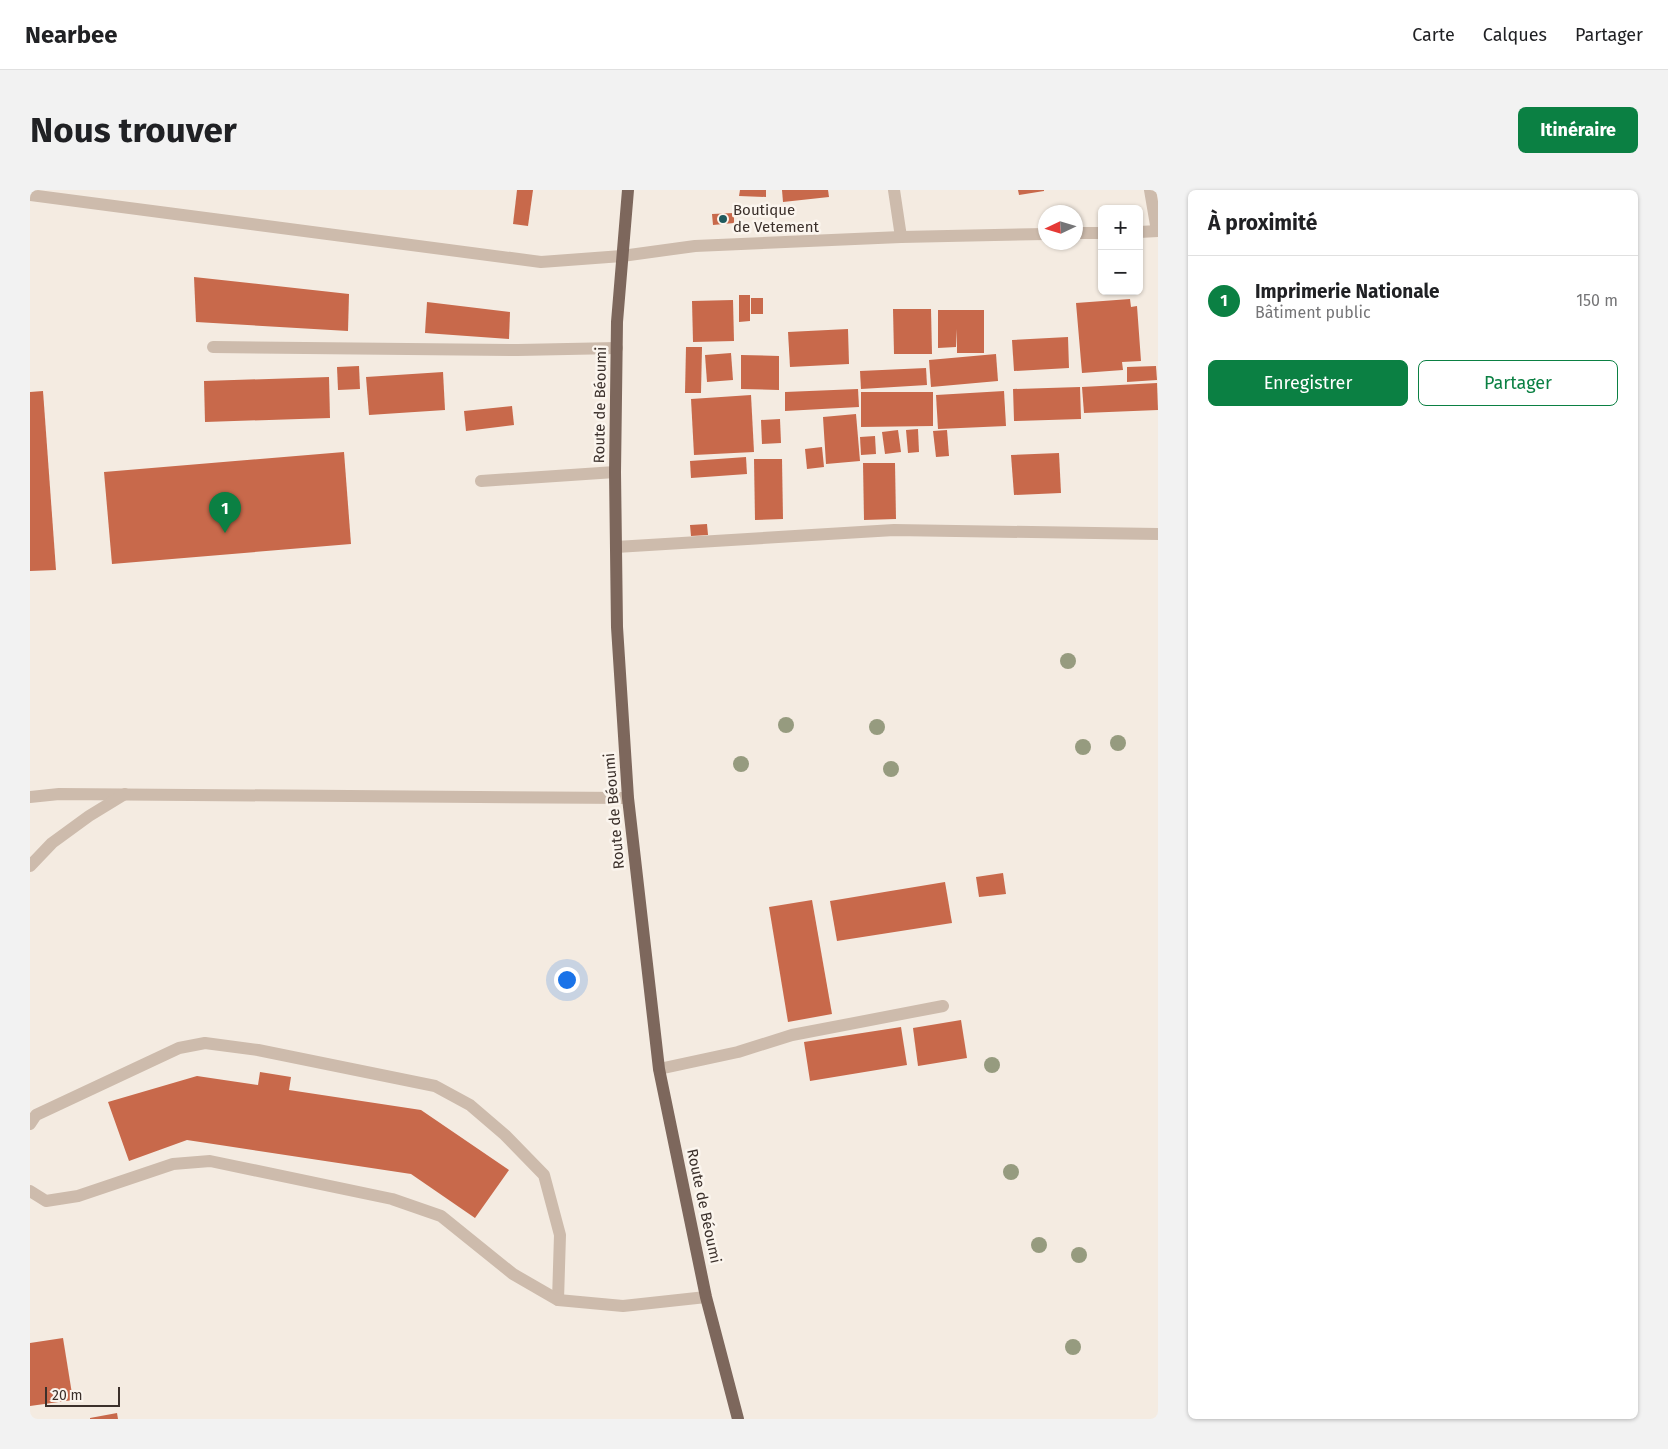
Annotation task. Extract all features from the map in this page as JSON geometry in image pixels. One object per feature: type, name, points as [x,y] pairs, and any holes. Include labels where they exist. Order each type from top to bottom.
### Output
[{"type":"main road","name":"Route de Béoumi","points":[[628,190],[617,348],[615,472],[617,627],[628,798],[659,1069],[706,1297],[738,1419]]},
{"type":"street","points":[[894,190],[902,236]]},
{"type":"street","points":[[1143,232],[1157,232],[1150,190]]},
{"type":"street","points":[[30,195],[541,262],[622,256],[695,246],[902,236],[1038,234]]},
{"type":"street","points":[[1083,233],[1098,233]]},
{"type":"street","points":[[213,347],[508,350],[617,348]]},
{"type":"street","points":[[481,481],[615,472]]},
{"type":"street","points":[[616,548],[894,530],[1158,534]]},
{"type":"street","points":[[30,866],[52,843],[89,816],[125,794]]},
{"type":"street","points":[[30,796],[125,794],[628,798]]},
{"type":"street","points":[[659,1069],[738,1052],[792,1035],[943,1006]]},
{"type":"street","points":[[30,1124],[36,1114],[179,1048],[204,1042],[258,1050],[435,1086],[470,1105],[505,1135],[544,1175],[560,1235],[558,1300]]},
{"type":"street","points":[[30,1191],[46,1201],[78,1196],[173,1164],[210,1161],[382,1197],[441,1216],[513,1274],[558,1300],[623,1306],[706,1297]]},
{"type":"building","points":[[517,190],[533,190],[528,226],[513,224]]},
{"type":"building","points":[[740,190],[766,190],[766,197],[739,196]]},
{"type":"building","points":[[782,190],[828,190],[829,197],[783,202]]},
{"type":"building","points":[[1018,190],[1044,190],[1044,191],[1019,195]]},
{"type":"building","name":"Boutique de Vetement","points":[[734,213],[734,223],[713,225],[712,214]]},
{"type":"building","points":[[194,277],[349,294],[348,331],[196,322]]},
{"type":"building","points":[[739,295],[750,295],[750,321],[739,322]]},
{"type":"building","points":[[751,298],[763,298],[763,314],[751,314]]},
{"type":"building","points":[[1130,299],[1131,307],[1137,306],[1141,361],[1122,362],[1123,370],[1082,373],[1076,303]]},
{"type":"building","points":[[733,300],[734,341],[693,342],[692,301]]},
{"type":"building","points":[[427,302],[510,312],[509,339],[425,333]]},
{"type":"building","points":[[893,309],[931,309],[932,354],[894,354]]},
{"type":"building","points":[[938,310],[984,310],[984,353],[957,353],[957,329],[956,347],[938,348]]},
{"type":"building","points":[[848,329],[849,364],[790,367],[788,332]]},
{"type":"building","points":[[1068,337],[1069,368],[1014,371],[1012,340]]},
{"type":"building","points":[[686,347],[702,347],[701,393],[685,393]]},
{"type":"building","points":[[731,353],[733,380],[707,382],[705,355]]},
{"type":"building","points":[[996,354],[998,381],[931,387],[929,360]]},
{"type":"building","points":[[741,355],[779,356],[779,390],[741,389]]},
{"type":"building","points":[[359,366],[360,389],[338,390],[337,367]]},
{"type":"building","points":[[1156,366],[1157,380],[1127,382],[1127,367]]},
{"type":"building","points":[[926,368],[927,385],[861,389],[860,371]]},
{"type":"building","points":[[443,372],[445,410],[369,415],[366,377]]},
{"type":"building","points":[[329,377],[330,418],[205,422],[204,381]]},
{"type":"building","points":[[1157,383],[1158,410],[1084,413],[1082,387]]},
{"type":"building","points":[[1080,387],[1081,419],[1014,421],[1013,389]]},
{"type":"building","points":[[858,389],[859,407],[785,411],[785,392]]},
{"type":"building","points":[[43,391],[56,570],[30,571],[30,392]]},
{"type":"building","points":[[1004,391],[1006,426],[938,429],[936,395]]},
{"type":"building","points":[[861,392],[933,392],[933,426],[861,427]]},
{"type":"building","points":[[751,395],[754,452],[694,455],[691,399]]},
{"type":"building","points":[[512,406],[514,425],[466,431],[464,411]]},
{"type":"building","points":[[856,414],[860,461],[826,464],[823,417]]},
{"type":"building","points":[[780,419],[781,443],[762,444],[761,420]]},
{"type":"building","points":[[918,429],[919,452],[908,453],[906,430]]},
{"type":"building","points":[[898,430],[901,452],[885,454],[882,432]]},
{"type":"building","points":[[947,430],[949,456],[936,457],[933,431]]},
{"type":"building","points":[[875,436],[876,454],[861,455],[860,437]]},
{"type":"building","points":[[822,447],[824,467],[807,469],[805,449]]},
{"type":"building","points":[[344,452],[351,544],[112,564],[104,472]]},
{"type":"building","points":[[1059,453],[1061,493],[1014,495],[1011,455]]},
{"type":"building","points":[[746,457],[747,474],[691,478],[690,461]]},
{"type":"building","points":[[754,459],[782,459],[783,519],[755,520]]},
{"type":"building","points":[[863,463],[895,463],[896,519],[864,520]]},
{"type":"building","points":[[707,524],[708,535],[691,536],[690,525]]},
{"type":"building","points":[[1003,873],[1006,894],[979,897],[976,877]]},
{"type":"building","points":[[945,882],[952,923],[837,941],[830,901]]},
{"type":"building","points":[[812,900],[832,1014],[788,1022],[769,907]]},
{"type":"building","points":[[961,1020],[967,1058],[918,1066],[913,1028]]},
{"type":"building","points":[[901,1027],[907,1065],[810,1081],[804,1042]]},
{"type":"building","points":[[260,1072],[291,1077],[289,1090],[421,1110],[509,1170],[475,1218],[411,1174],[187,1140],[129,1161],[108,1102],[197,1076],[258,1085]]},
{"type":"building","points":[[63,1338],[73,1400],[30,1406],[30,1343]]},
{"type":"building","points":[[117,1413],[118,1419],[90,1419],[90,1418]]},
{"type":"place","name":"Boutique de Vetement","points":[[723,219]]},
{"type":"place","name":"Imprimerie Nationale","points":[[225,533]]}]
